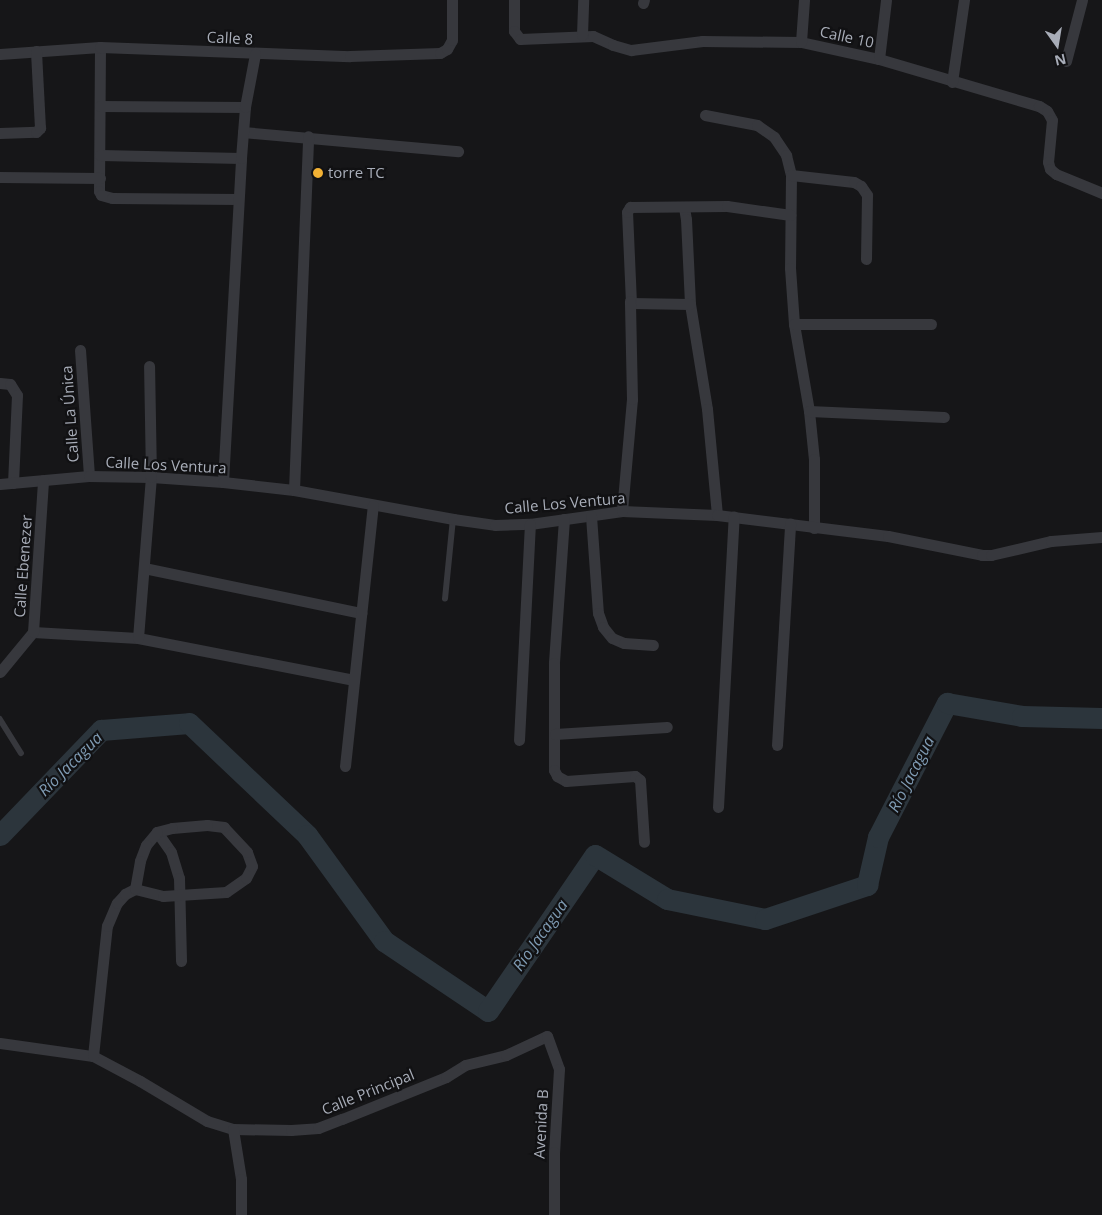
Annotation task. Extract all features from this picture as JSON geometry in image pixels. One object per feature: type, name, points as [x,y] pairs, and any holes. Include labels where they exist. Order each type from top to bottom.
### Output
[{"type":"street","name":"Calle 8","points":[[0,54],[100,47],[255,54],[350,56],[426,54],[444,51],[452,40],[452,0]]},
{"type":"street","name":"Calle 10","points":[[514,0],[514,31],[517,38],[593,36],[613,45],[632,50],[702,41],[801,42],[879,59],[1044,108],[1052,120],[1048,162],[1050,169],[1102,194]]},
{"type":"street","points":[[582,35],[583,0]]},
{"type":"street","points":[[801,42],[804,0]]},
{"type":"street","points":[[879,59],[886,0]]},
{"type":"street","points":[[952,82],[964,0]]},
{"type":"street","points":[[1066,61],[1082,0]]},
{"type":"street","points":[[100,47],[99,190],[101,195],[108,198],[238,199]]},
{"type":"street","points":[[0,133],[36,132],[40,128],[36,51]]},
{"type":"street","points":[[223,482],[241,158],[245,107],[255,54]]},
{"type":"street","points":[[100,106],[245,107]]},
{"type":"street","points":[[705,115],[757,126],[774,136],[786,154],[791,176],[790,215],[794,324],[809,411],[814,459],[814,528]]},
{"type":"street","points":[[243,132],[308,136],[458,151]]},
{"type":"street","points":[[294,490],[308,136]]},
{"type":"street","points":[[100,155],[241,158]]},
{"type":"street","points":[[791,176],[854,182],[862,186],[867,195],[866,259]]},
{"type":"street","points":[[0,177],[100,178]]},
{"type":"street","points":[[622,511],[632,399],[628,209],[632,206],[727,206],[790,215]]},
{"type":"street","points":[[684,207],[690,304],[707,409],[717,514]]},
{"type":"street","points":[[630,301],[634,304],[690,304]]},
{"type":"street","points":[[794,324],[931,324]]},
{"type":"street","name":"Calle La Única","points":[[80,350],[89,476]]},
{"type":"street","points":[[138,638],[151,477],[149,366]]},
{"type":"street","points":[[0,383],[10,384],[17,395],[13,483]]},
{"type":"street","points":[[809,411],[944,417]]},
{"type":"street","name":"Calle Los Ventura","points":[[0,484],[89,476],[151,477],[223,482],[294,490],[453,519],[496,524],[530,524],[622,511],[717,514],[790,523],[814,528],[888,536],[982,555],[991,555],[1051,541],[1102,537]]},
{"type":"street","name":"Calle Ebenezer","points":[[0,672],[33,632],[43,480]]},
{"type":"street","points":[[345,766],[373,505]]},
{"type":"street","points":[[591,516],[598,613],[603,626],[612,638],[624,643],[653,645]]},
{"type":"street","points":[[718,807],[734,516]]},
{"type":"street","points":[[564,519],[554,663],[554,770],[561,779],[635,776],[640,780],[644,842]]},
{"type":"street","points":[[777,745],[790,523]]},
{"type":"street","points":[[519,740],[530,524]]},
{"type":"street","points":[[144,568],[361,612]]},
{"type":"street","points":[[33,632],[138,638],[354,680]]},
{"type":"street","points":[[555,734],[667,727]]},
{"type":"street","points":[[93,1056],[107,926],[117,903],[125,894],[135,889],[150,894],[179,896],[226,892],[246,878],[252,866],[247,852],[224,827],[188,826],[157,832],[146,845],[140,861],[135,889]]},
{"type":"street","points":[[157,832],[175,860],[179,896],[182,961]]},
{"type":"street","name":"Calle Principal","points":[[0,1043],[93,1056],[140,1081],[207,1121],[233,1129],[291,1130],[318,1128],[446,1077],[465,1065],[506,1055],[547,1036]]},
{"type":"street","name":"Avenida B","points":[[547,1036],[559,1069],[554,1152],[554,1215]]},
{"type":"street","points":[[233,1129],[241,1179],[241,1215]]},
{"type":"lane","points":[[446,599],[453,519]]},
{"type":"lane","points":[[0,719],[21,753]]},
{"type":"waterway","name":"Río Jacagua","points":[[0,835],[101,730],[189,723],[307,835],[384,941],[488,1011],[595,855],[667,899],[765,919],[867,885],[878,837],[947,703],[1022,716],[1102,718]]},
{"type":"place","name":"torre TC","points":[[318,173]]}]
